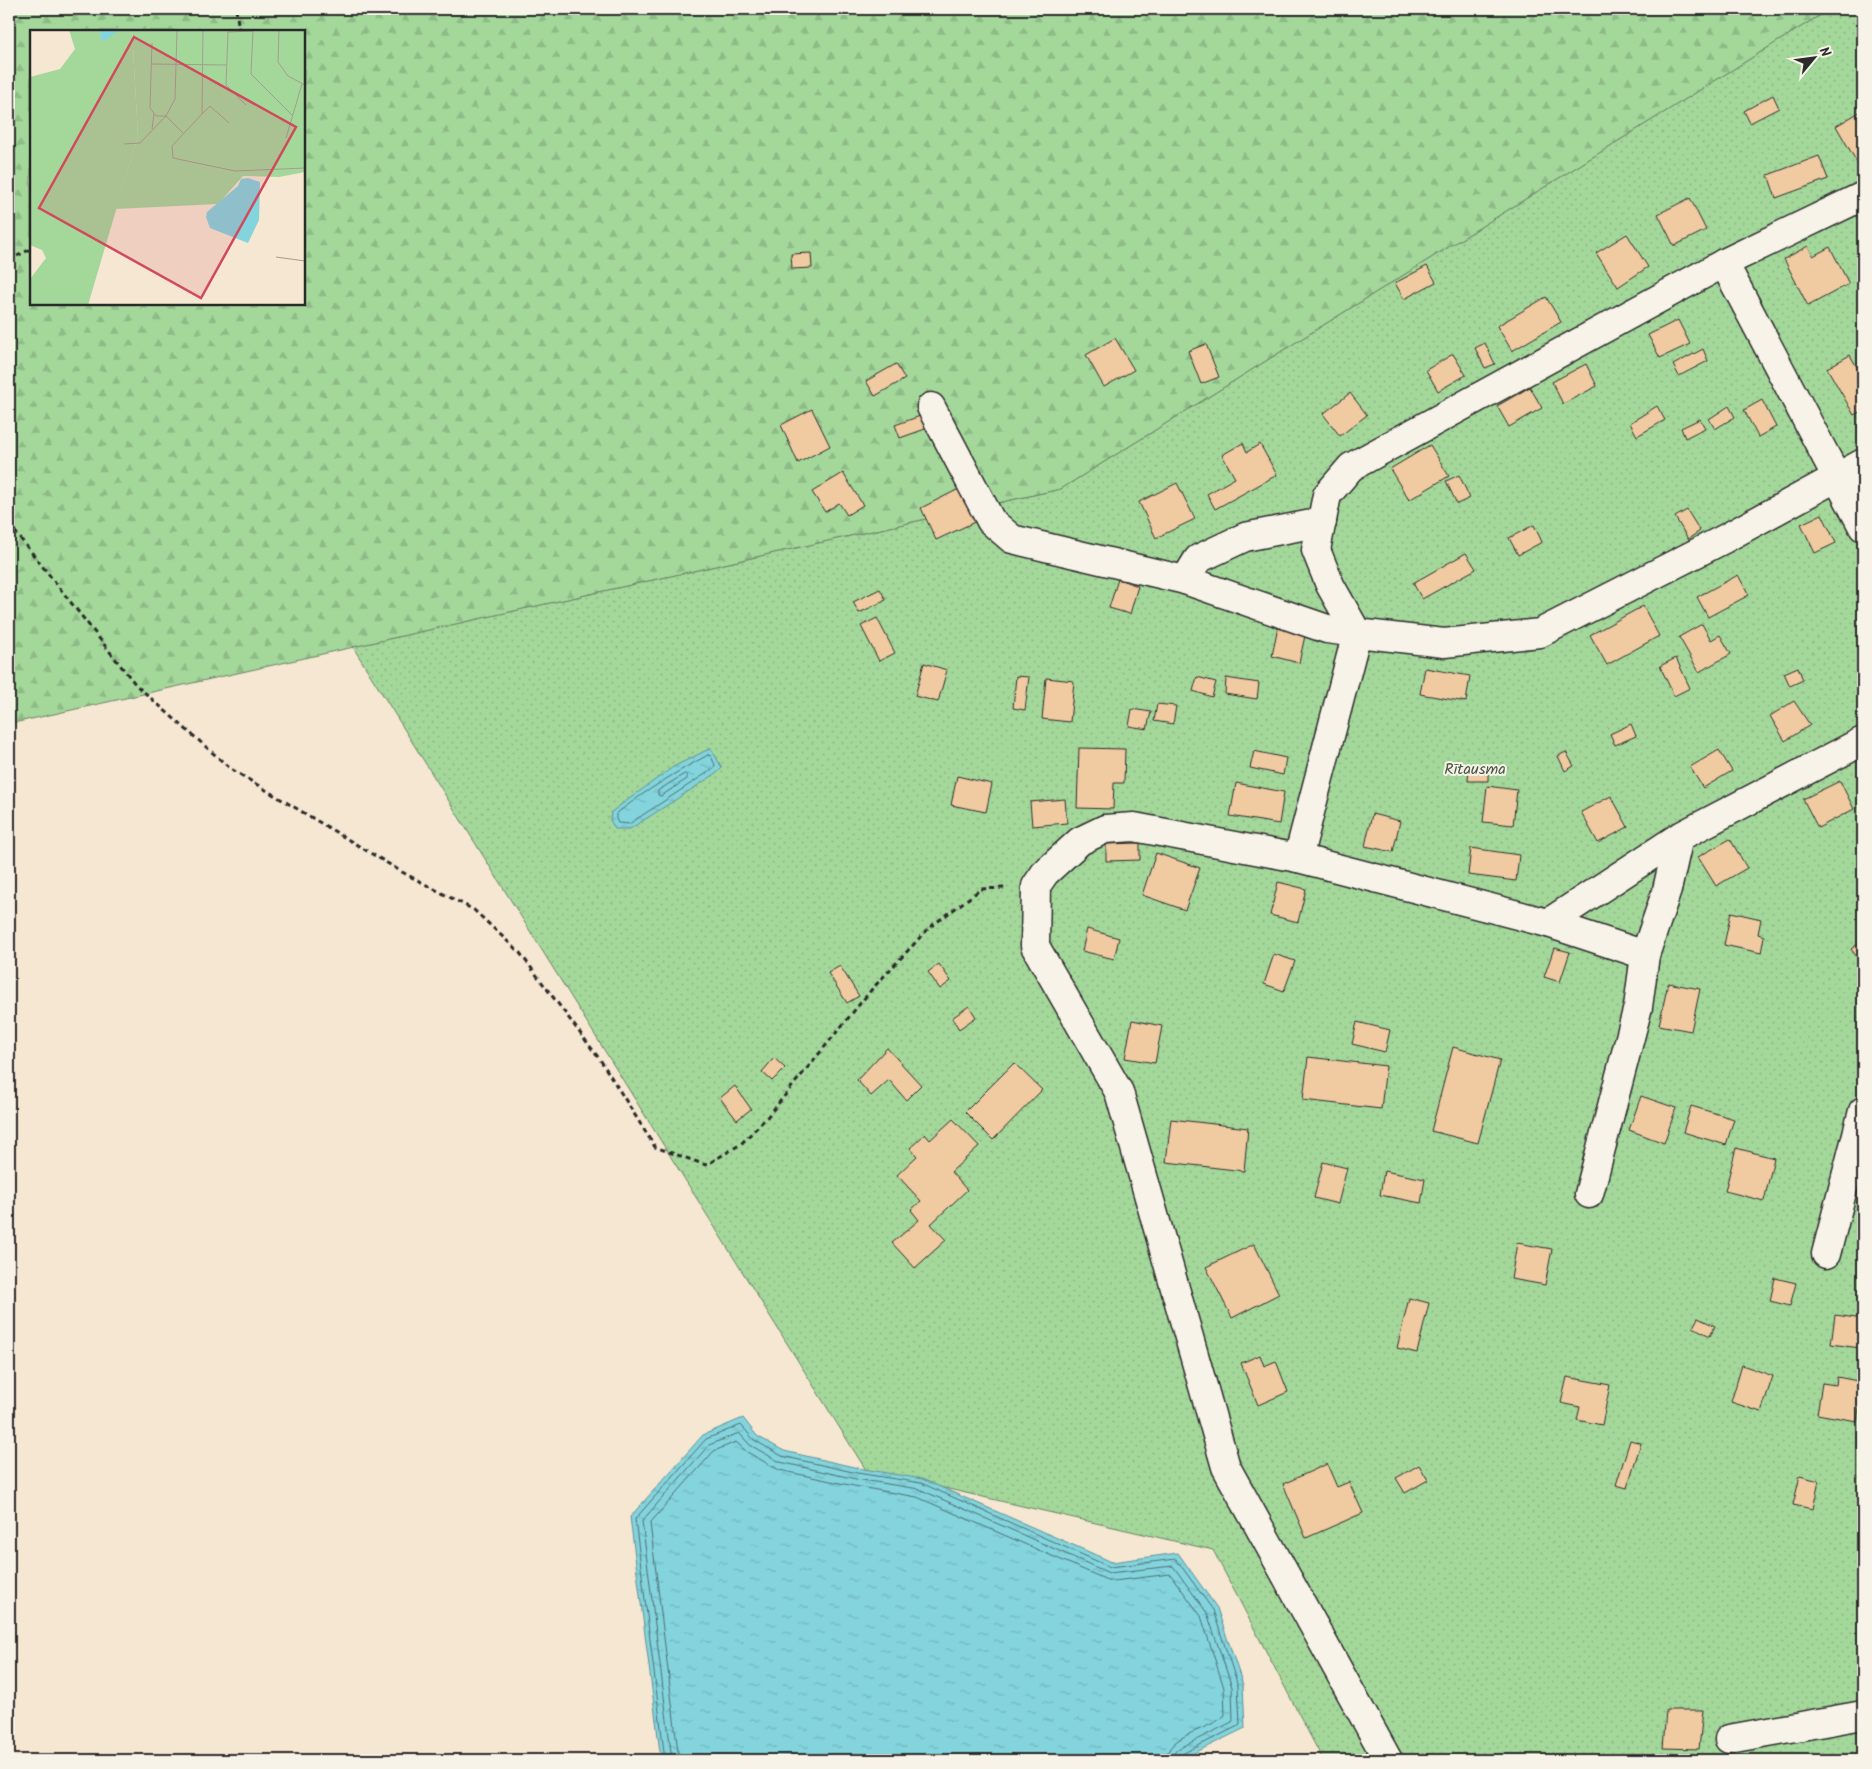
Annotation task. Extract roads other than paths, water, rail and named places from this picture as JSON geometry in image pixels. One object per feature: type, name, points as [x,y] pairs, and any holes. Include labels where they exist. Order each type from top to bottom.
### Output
[{"type":"lane","points":[[1298,858],[1356,633],[1330,585],[1316,550],[1327,495],[1350,466],[1724,263],[1863,196]]},
{"type":"lane","points":[[1724,263],[1863,527]]},
{"type":"lane","points":[[931,407],[991,521],[1012,539],[1185,580],[1327,629],[1444,643],[1540,633],[1724,539],[1863,463]]},
{"type":"lane","points":[[1185,580],[1198,559],[1245,537],[1322,522]]},
{"type":"lane","points":[[1548,924],[1679,837],[1863,741]]},
{"type":"lane","points":[[1388,1760],[1226,1467],[1119,1092],[1035,946],[1036,886],[1044,873],[1080,841],[1105,829],[1134,827],[1298,858],[1548,924],[1646,955]]},
{"type":"lane","points":[[1589,1194],[1638,1007],[1646,955],[1667,890],[1679,837]]},
{"type":"lane","points":[[1826,1254],[1863,1111]]},
{"type":"lane","points":[[1729,1739],[1863,1715]]},
{"type":"water","points":[[711,748],[722,768],[717,773],[630,829],[615,829],[610,820],[611,812],[673,767]]},
{"type":"water","points":[[743,1418],[757,1436],[784,1451],[858,1468],[922,1479],[1112,1562],[1178,1553],[1217,1608],[1243,1685],[1245,1728],[1180,1760],[661,1760],[630,1517],[703,1435]]},
{"type":"park label","name":"Rītausma","points":[[1475,768]]}]
